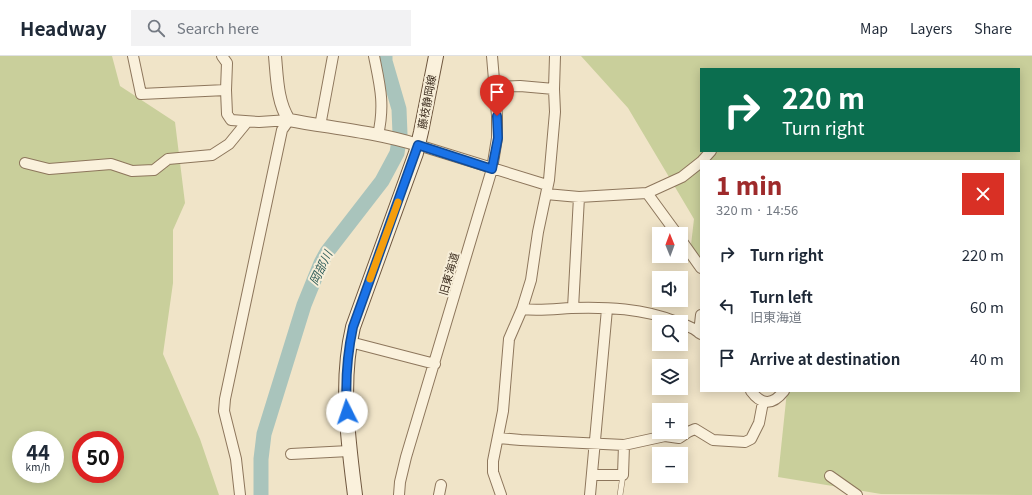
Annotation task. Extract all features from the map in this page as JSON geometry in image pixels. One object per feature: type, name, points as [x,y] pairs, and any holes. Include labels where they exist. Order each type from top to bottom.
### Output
[{"type":"main road","name":"藤枝静岡線","points":[[355,495],[345,386],[347,358],[353,327],[414,144],[436,56]]},
{"type":"street","points":[[133,56],[141,94],[226,90]]},
{"type":"street","points":[[222,56],[227,63],[227,114],[231,120],[247,122],[289,120],[378,135],[414,144],[492,169],[547,190],[579,197],[647,193],[682,177],[700,164]]},
{"type":"street","points":[[275,56],[283,111],[289,120]]},
{"type":"street","points":[[320,126],[333,56]]},
{"type":"street","points":[[374,56],[381,90],[382,111],[378,135]]},
{"type":"street","name":"旧東海道","points":[[399,495],[400,482],[406,457],[492,169],[498,138],[492,56]]},
{"type":"street","points":[[501,495],[493,472],[503,411],[509,339],[522,309],[531,280],[538,232],[547,190],[555,112],[555,56]]},
{"type":"street","points":[[494,87],[520,86],[554,89]]},
{"type":"street","points":[[240,495],[236,459],[224,411],[224,399],[282,130],[289,120]]},
{"type":"street","points":[[25,163],[49,169],[111,164],[132,170],[154,170],[168,159],[212,155],[229,144],[247,122]]},
{"type":"street","points":[[704,160],[710,152]]},
{"type":"street","points":[[647,193],[672,227]]},
{"type":"street","points":[[573,308],[579,197]]},
{"type":"street","points":[[688,250],[700,267]]},
{"type":"street","points":[[522,309],[536,311],[573,308],[622,308],[645,311],[657,315]]},
{"type":"street","points":[[590,495],[607,309]]},
{"type":"street","points":[[688,326],[700,333]]},
{"type":"street","points":[[350,342],[435,364]]},
{"type":"street","points":[[752,392],[757,399],[763,402],[774,401],[783,392]]},
{"type":"street","points":[[498,438],[624,445],[665,436],[680,438],[695,429],[713,440],[745,442],[751,440],[759,423],[763,402]]},
{"type":"street","points":[[592,475],[622,475],[624,445]]},
{"type":"street","points":[[291,454],[350,451]]},
{"type":"street","points":[[830,476],[857,495]]},
{"type":"lane","points":[[620,495],[622,475]]},
{"type":"green space","points":[[0,56],[112,56],[120,86],[175,122],[185,203],[173,230],[173,283],[163,354],[200,439],[219,495],[0,495]]},
{"type":"green space","points":[[581,56],[1032,56],[1032,495],[881,494],[778,477],[787,392],[1020,392],[1020,160],[700,160],[700,257],[691,245],[694,219],[628,108]]},
{"type":"waterway","name":"岡部川","points":[[261,495],[261,459],[264,434],[304,305],[327,252],[382,181],[397,153],[400,134],[399,109],[385,61],[385,56]]},
{"type":"slow traffic","points":[[370,279],[398,202]]},
{"type":"route","points":[[347,412],[345,386],[347,358],[353,327],[418,145],[492,169],[498,138],[497,116]]}]
